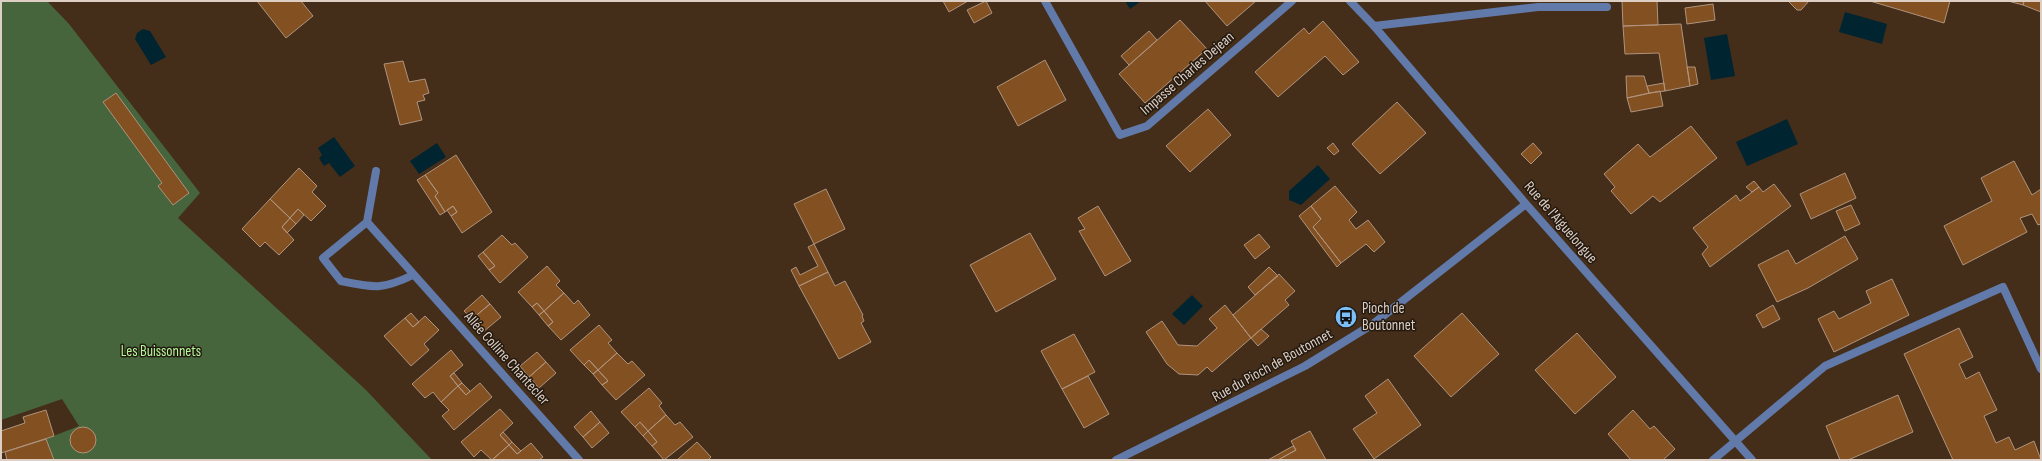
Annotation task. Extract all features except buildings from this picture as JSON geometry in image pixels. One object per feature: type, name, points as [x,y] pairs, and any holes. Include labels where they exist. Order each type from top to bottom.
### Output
[{"type":"street","name":"Impasse Charles Dejean","points":[[1045,1],[1120,135],[1147,126],[1292,1]]},
{"type":"street","name":"Rue de l'Aiguelongue","points":[[1350,1],[1374,26],[1526,204],[1752,460]]},
{"type":"street","points":[[1374,26],[1538,7],[1607,7]]},
{"type":"street","points":[[376,172],[367,222],[323,258],[341,281],[370,287],[392,285],[413,275]]},
{"type":"street","name":"Rue du Pioch de Boutonnet","points":[[1116,460],[1306,366],[1368,327],[1526,204]]},
{"type":"street","name":"Allée Colline Chantecler","points":[[367,222],[579,460]]},
{"type":"street","points":[[1713,460],[1825,366],[2003,287],[2041,369]]},
{"type":"green space","name":"Les Buissonnets","points":[[1,1],[47,1],[69,24],[200,193],[178,218],[366,390],[432,460],[54,460],[46,439],[79,426],[62,399],[1,420]]},
{"type":"water","points":[[1125,1],[1141,1],[1130,9]]},
{"type":"water","points":[[1845,12],[1887,24],[1882,44],[1839,32]]},
{"type":"water","points":[[143,29],[150,31],[166,57],[151,65],[135,39],[137,33]]},
{"type":"water","points":[[1727,34],[1735,76],[1711,80],[1704,38]]},
{"type":"water","points":[[1787,119],[1798,144],[1747,166],[1736,142]]},
{"type":"water","points":[[334,137],[355,166],[340,177],[329,163],[324,166],[319,158],[322,155],[318,148]]},
{"type":"water","points":[[437,143],[446,157],[419,174],[410,161]]},
{"type":"water","points":[[1318,165],[1330,179],[1301,205],[1289,200],[1289,191]]},
{"type":"water","points":[[1192,295],[1203,306],[1184,325],[1172,314]]},
{"type":"place","name":"Pioch de Boutonnet","points":[[1346,317]]}]
